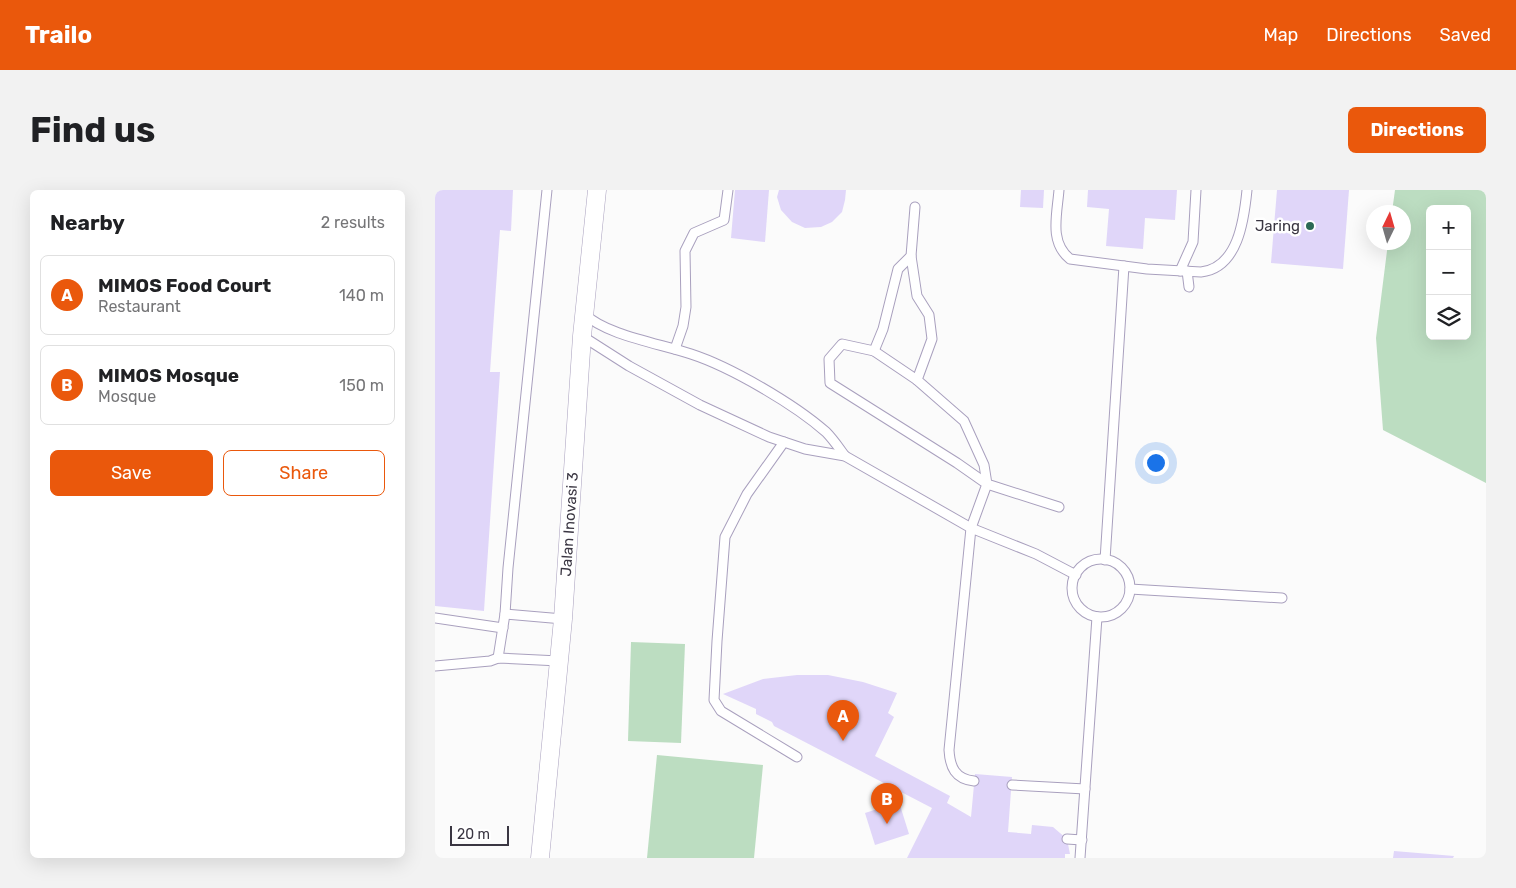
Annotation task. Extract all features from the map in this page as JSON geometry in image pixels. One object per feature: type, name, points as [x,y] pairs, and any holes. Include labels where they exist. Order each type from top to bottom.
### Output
[{"type":"street","name":"Jalan Inovasi 3","points":[[540,858],[563,619],[582,336],[597,190]]},
{"type":"lane","points":[[499,658],[547,190]]},
{"type":"lane","points":[[675,349],[683,326],[686,307],[685,251],[694,233],[724,220],[727,190]]},
{"type":"lane","points":[[1059,190],[1055,229],[1057,242],[1062,252],[1070,259],[1184,271],[1210,271],[1227,258],[1239,234],[1247,190]]},
{"type":"lane","points":[[1189,287],[1184,271],[1193,242],[1196,190]]},
{"type":"lane","points":[[915,207],[911,256],[917,296],[929,315],[932,339],[917,380]]},
{"type":"lane","points":[[874,351],[883,329],[898,269],[911,256]]},
{"type":"lane","points":[[1105,560],[1124,266]]},
{"type":"lane","points":[[585,314],[590,320],[618,332],[675,349],[716,364],[769,393],[826,433],[845,456]]},
{"type":"lane","points":[[582,336],[667,388],[733,420],[805,449],[845,456],[971,528],[1036,554],[1076,574]]},
{"type":"lane","points":[[974,781],[958,776],[952,768],[949,750],[971,528],[987,484],[984,465],[964,421],[917,380],[874,351],[842,344],[829,359],[830,383],[987,484],[1059,507]]},
{"type":"lane","points":[[784,442],[747,494],[725,537],[714,700],[721,711],[797,757]]},
{"type":"lane","points":[[1105,560],[1112,562],[1123,570],[1127,576],[1130,589],[1126,603],[1117,613],[1097,617],[1081,609],[1075,601],[1073,583],[1076,574],[1088,563],[1105,560]]},
{"type":"lane","points":[[1130,589],[1282,598]]},
{"type":"lane","points":[[505,614],[563,619]]},
{"type":"lane","points":[[1080,858],[1097,617]]},
{"type":"lane","points":[[435,618],[503,628]]},
{"type":"lane","points":[[435,666],[490,661],[499,658],[559,661]]},
{"type":"lane","points":[[1011,785],[1085,789]]},
{"type":"lane","points":[[1067,839],[1082,840]]},
{"type":"green space","points":[[1395,190],[1486,190],[1486,483],[1383,430],[1376,338],[1387,250],[1411,250],[1411,205],[1393,205]]},
{"type":"green space","points":[[631,642],[685,644],[681,743],[628,741]]},
{"type":"green space","points":[[657,755],[763,765],[754,858],[647,858]]},
{"type":"building","points":[[435,190],[513,190],[511,231],[500,230],[490,372],[500,372],[484,611],[435,606]]},
{"type":"building","points":[[735,190],[769,190],[765,242],[731,238]]},
{"type":"building","points":[[779,190],[846,190],[842,212],[832,222],[821,227],[805,228],[792,222],[781,210],[777,197]]},
{"type":"building","points":[[1021,190],[1044,190],[1043,208],[1020,207]]},
{"type":"building","points":[[1088,190],[1177,190],[1175,220],[1145,218],[1143,249],[1106,246],[1109,209],[1087,207]]},
{"type":"building","name":"Jaring","points":[[1277,190],[1349,190],[1343,269],[1271,263]]},
{"type":"building","points":[[797,675],[828,675],[863,682],[897,693],[888,713],[894,717],[875,756],[950,796],[947,803],[971,817],[975,774],[1012,777],[1008,832],[1031,834],[1032,825],[1053,827],[1067,839],[1070,854],[1065,854],[1065,858],[907,858],[932,808],[774,726],[772,722],[756,714],[756,709],[723,694],[763,679]]},
{"type":"building","points":[[899,802],[909,834],[875,845],[865,813]]},
{"type":"building","points":[[1394,851],[1454,856],[1453,858],[1393,858]]},
{"type":"place","name":"Jaring","points":[[1310,226]]},
{"type":"place","name":"MIMOS Food Court","points":[[843,741]]},
{"type":"place","name":"MIMOS Mosque","points":[[887,824]]}]
